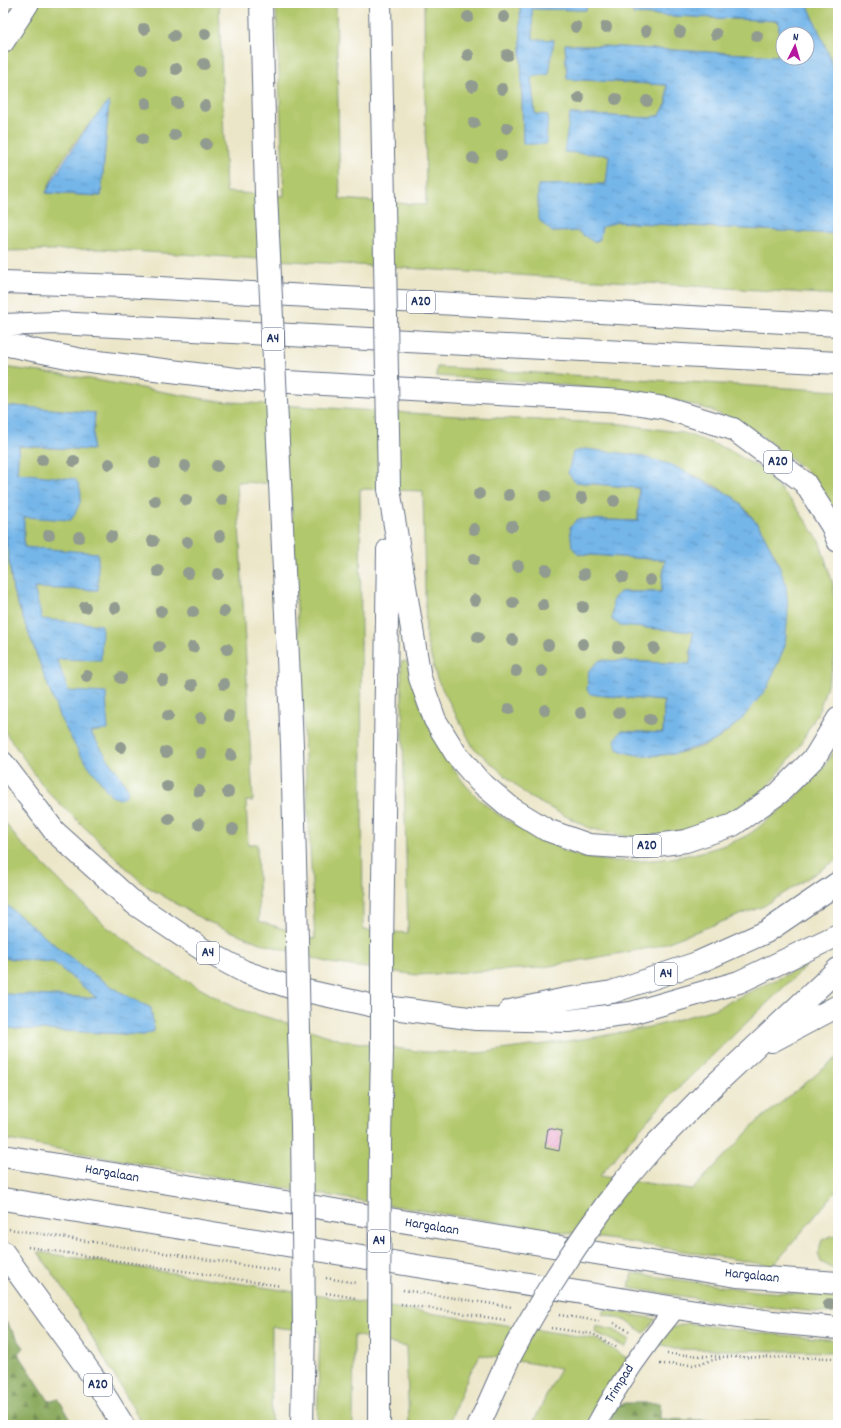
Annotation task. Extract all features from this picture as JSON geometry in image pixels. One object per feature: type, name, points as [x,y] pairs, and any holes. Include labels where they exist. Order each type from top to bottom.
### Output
[{"type":"main road","points":[[3,42],[28,3]]},
{"type":"main road","name":"A4","points":[[261,3],[266,194],[292,745],[302,1125],[304,1326],[302,1425]]},
{"type":"main road","name":"A4","points":[[379,1425],[378,1341],[382,947],[389,489],[380,3]]},
{"type":"main road","name":"A20","points":[[3,282],[131,287],[838,325]]},
{"type":"main road","points":[[3,325],[64,324],[838,363]]},
{"type":"main road","name":"A20","points":[[3,344],[82,360],[236,379],[622,401],[666,408],[732,429],[778,462],[805,483],[832,526],[838,541]]},
{"type":"main road","name":"A20","points":[[389,489],[420,678],[435,720],[445,740],[479,781],[511,808],[548,830],[589,845],[635,848],[686,841],[733,825],[778,793],[816,757],[838,719]]},
{"type":"main road","name":"A4","points":[[3,763],[55,832],[134,904],[202,949],[245,972],[293,988],[370,1005],[476,1019],[569,1021],[631,1013],[739,982],[838,935]]},
{"type":"main road","name":"A4","points":[[476,1019],[566,999],[612,992],[697,963],[766,932],[838,883]]},
{"type":"main road","points":[[479,1425],[508,1360],[531,1317],[574,1248],[625,1180],[673,1126],[743,1057],[838,970]]},
{"type":"main road","points":[[743,1057],[838,1006]]},
{"type":"main road","name":"Hargalaan","points":[[3,1156],[737,1276],[838,1283]]},
{"type":"main road","points":[[3,1199],[676,1308],[772,1322],[838,1328]]},
{"type":"main road","name":"A20","points":[[3,1252],[92,1375],[123,1425]]},
{"type":"street","points":[[646,1344],[676,1308]]},
{"type":"street","name":"Trimpad","points":[[596,1425],[618,1386],[646,1344]]},
{"type":"path","points":[[646,1344],[661,1353],[674,1355],[838,1358]]},
{"type":"green space","points":[[35,3],[219,3],[226,192],[284,196],[276,3],[336,3],[340,199],[426,205],[424,3],[520,3],[523,144],[548,115],[535,114],[531,76],[554,40],[533,40],[532,8],[586,10],[587,3],[634,3],[633,14],[779,21],[779,26],[775,26],[775,56],[565,44],[567,79],[667,85],[667,103],[660,115],[650,118],[570,114],[610,155],[606,184],[538,185],[552,232],[577,231],[594,242],[599,240],[602,227],[617,222],[838,234],[838,295],[99,249],[3,251],[3,54]],"holes":[[[109,102],[101,196],[46,193],[57,169],[73,145]]]},
{"type":"green space","points":[[807,3],[838,3],[838,86],[830,58]]},
{"type":"green space","points":[[3,367],[78,377],[216,401],[458,416],[622,424],[684,433],[727,449],[762,469],[794,504],[819,540],[833,584],[838,622],[838,636],[833,667],[819,710],[799,747],[767,788],[725,816],[679,833],[633,838],[589,828],[529,797],[473,747],[437,679],[426,639],[423,491],[360,489],[363,930],[408,933],[401,662],[407,661],[425,716],[443,753],[466,786],[479,799],[502,817],[566,852],[589,858],[611,861],[659,860],[706,851],[727,844],[751,833],[797,796],[823,768],[838,745],[838,859],[764,906],[655,947],[538,968],[417,975],[330,963],[257,942],[202,919],[143,884],[46,790],[3,729],[3,517],[13,591],[60,718],[127,787],[90,732],[68,691],[41,619],[34,588],[98,590],[24,548],[22,475],[17,474],[19,446],[92,450],[95,413],[15,406],[3,407]],"holes":[[[636,455],[674,467],[712,484],[734,498],[753,518],[776,558],[741,720],[725,734],[704,746],[666,755],[639,755],[627,753],[617,749],[621,731],[663,733],[664,701],[596,695],[600,660],[690,664],[693,631],[622,626],[620,592],[661,592],[665,560],[578,554],[578,519],[638,521],[639,488],[575,482]],[[237,482],[290,484],[315,939],[259,921],[257,844],[248,844],[246,801],[253,801]]]},
{"type":"green space","points":[[437,367],[838,391],[838,521],[807,471],[755,431],[711,410],[659,396],[555,384],[436,376]]},
{"type":"green space","points":[[3,820],[18,840],[107,927],[167,970],[235,1008],[340,1040],[424,1052],[479,1053],[597,1037],[659,1025],[714,1009],[807,965],[671,1095],[634,1135],[600,1176],[692,1190],[757,1122],[838,1057],[838,1189],[773,1266],[325,1195],[3,1139],[3,1028],[144,1035],[154,1031],[151,1008],[131,998],[92,973],[56,946],[3,902]]},
{"type":"green space","points":[[3,958],[53,962],[97,998],[3,994]]},
{"type":"green space","points":[[838,1235],[838,1268],[832,1268],[821,1262],[818,1253],[822,1240]]},
{"type":"green space","points":[[38,1252],[596,1339],[627,1358],[587,1425],[532,1425],[560,1368],[480,1355],[468,1377],[448,1425],[409,1425],[406,1347],[354,1335],[353,1425],[317,1425],[320,1332],[272,1327],[271,1425],[143,1425],[67,1294]]},
{"type":"green space","points":[[632,1273],[755,1291],[838,1296],[838,1314],[720,1302],[629,1288]]},
{"type":"green space","points":[[605,1310],[656,1319],[644,1333],[625,1320],[602,1314]]},
{"type":"green space","points":[[3,1318],[24,1348],[18,1353],[49,1401],[58,1398],[74,1425],[3,1425]]},
{"type":"green space","points":[[687,1323],[758,1333],[838,1340],[838,1352],[674,1349],[658,1343],[672,1328]]},
{"type":"green space","points":[[596,1326],[614,1330],[630,1340],[625,1347],[595,1332]]},
{"type":"green space","points":[[625,1403],[660,1403],[660,1419],[838,1423],[838,1425],[606,1425],[614,1409]]},
{"type":"water","points":[[520,3],[587,3],[586,10],[532,9],[533,39],[554,40],[549,74],[531,77],[535,114],[548,115],[546,144],[523,144]]},
{"type":"water","points":[[634,3],[807,3],[830,58],[838,86],[838,234],[617,222],[602,227],[599,240],[594,242],[577,231],[552,232],[538,219],[538,185],[606,184],[609,155],[564,152],[570,114],[650,118],[660,115],[667,103],[667,85],[567,79],[565,44],[775,56],[775,66],[815,66],[815,26],[779,26],[779,21],[633,14]]},
{"type":"water","points":[[109,101],[101,196],[46,193],[74,146]]},
{"type":"water","points":[[15,406],[95,413],[92,450],[19,446],[17,473],[75,479],[80,490],[81,495],[79,505],[71,520],[24,517],[24,547],[98,553],[98,590],[34,588],[42,619],[102,625],[101,660],[57,659],[68,691],[106,693],[108,730],[90,732],[127,787],[128,791],[125,797],[120,799],[111,796],[80,754],[60,718],[13,591],[3,517],[3,407]]},
{"type":"water","points":[[585,449],[636,455],[672,465],[735,498],[759,526],[776,558],[786,584],[788,612],[785,646],[767,688],[741,720],[714,741],[674,754],[642,756],[624,752],[617,749],[615,740],[621,731],[663,733],[664,701],[596,695],[591,694],[587,690],[589,670],[600,660],[690,664],[693,632],[622,626],[612,620],[613,599],[620,592],[661,592],[665,560],[578,554],[572,547],[570,527],[578,519],[638,521],[639,488],[575,482],[568,473],[573,452]]},
{"type":"water","points":[[3,902],[56,946],[92,973],[131,998],[151,1008],[154,1031],[144,1035],[3,1028],[3,994],[97,998],[53,962],[3,958]]},
{"type":"building","points":[[548,1128],[562,1131],[559,1151],[545,1148]]}]
